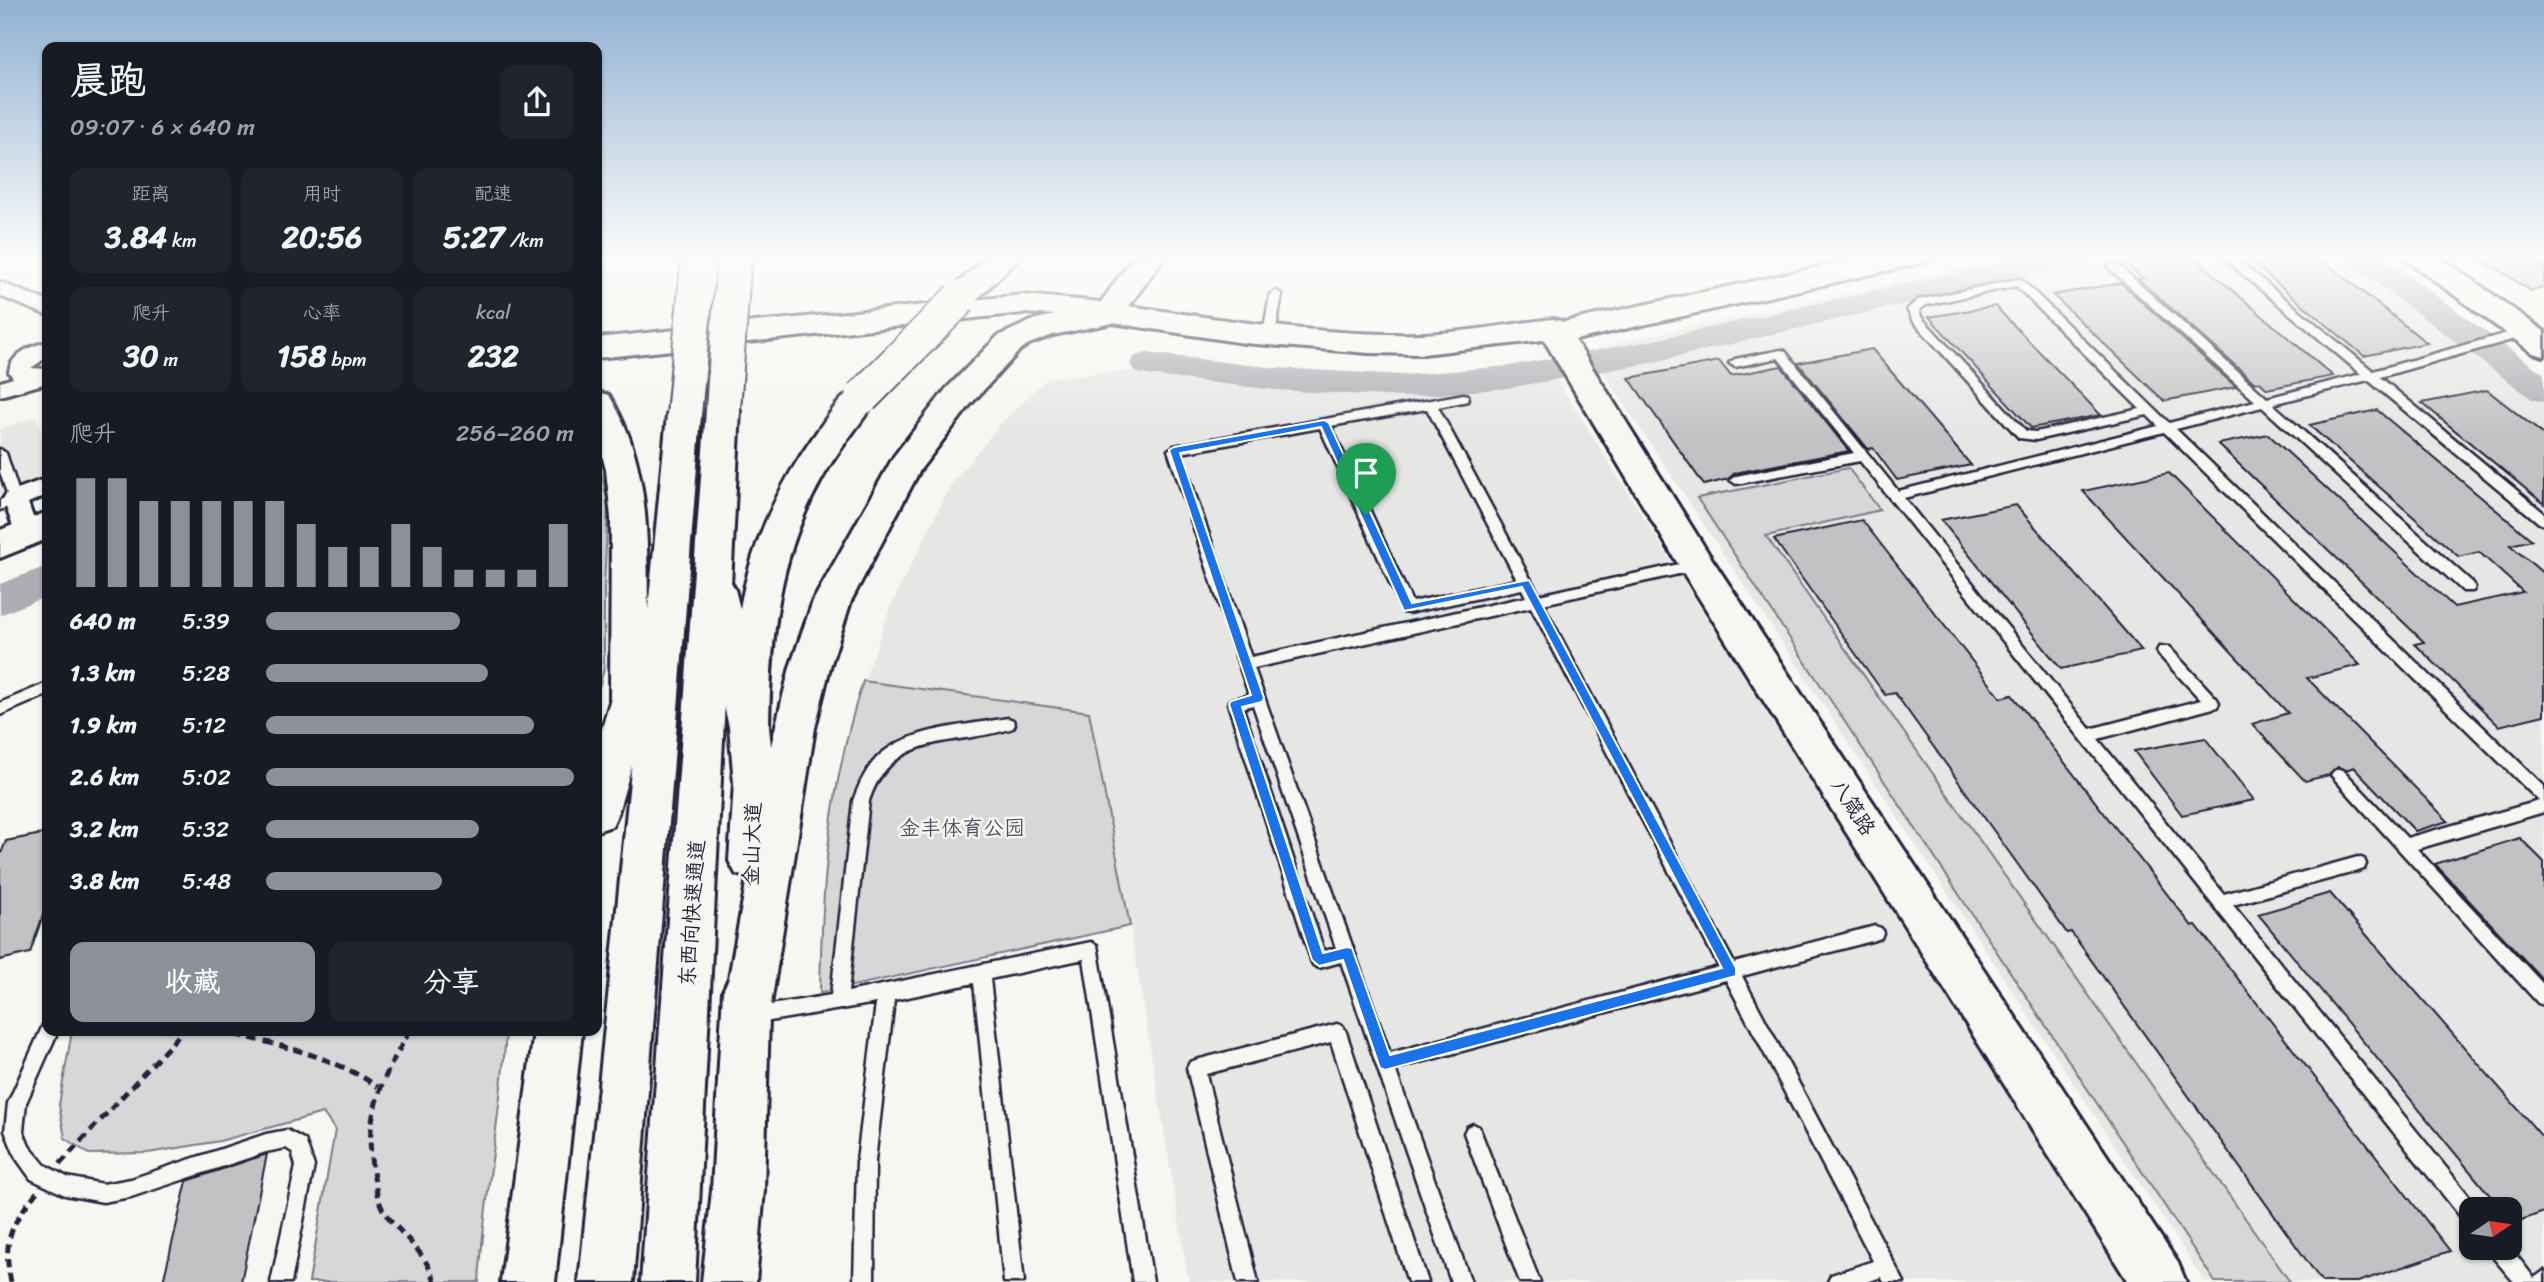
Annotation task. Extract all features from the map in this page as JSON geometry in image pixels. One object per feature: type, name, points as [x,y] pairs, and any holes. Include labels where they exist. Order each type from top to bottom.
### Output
[{"type":"main road","points":[[606,1282],[693,315]]},
{"type":"main road","name":"金山大道","points":[[729,1282],[738,1190],[755,783],[749,727],[716,594],[716,545],[730,315]]},
{"type":"main road","points":[[602,347],[913,315]]},
{"type":"main road","points":[[749,727],[752,635],[765,573],[784,518],[807,470],[862,397],[943,315]]},
{"type":"main road","points":[[602,361],[955,324],[1060,323],[1107,315]]},
{"type":"main road","points":[[1115,315],[1269,335],[1400,344],[1563,346]]},
{"type":"main road","points":[[745,1017],[795,728],[810,667],[832,601],[906,464],[937,422],[1009,343],[1029,332],[1060,323],[1145,334],[1374,355],[1462,352],[1563,346],[1684,315]]},
{"type":"main road","points":[[2500,315],[2529,336]]},
{"type":"main road","name":"八箴路","points":[[1563,346],[1698,565],[2159,1282]]},
{"type":"main road","points":[[602,413],[612,431],[626,475],[629,522],[630,699]]},
{"type":"main road","points":[[0,559],[30,536]]},
{"type":"main road","name":"东西向快速通道","points":[[668,1280],[716,545]]},
{"type":"main road","points":[[602,796],[660,606],[672,551]]},
{"type":"main road","points":[[549,1036],[550,1083]]},
{"type":"main road","points":[[528,1282],[557,1036]]},
{"type":"street","points":[[42,350],[29,357],[20,367],[23,376],[42,377]]},
{"type":"street","points":[[0,389],[42,377]]},
{"type":"street","points":[[30,536],[7,502],[42,488]]},
{"type":"lane","points":[[1269,335],[1272,315]]},
{"type":"lane","points":[[1915,315],[2023,435],[2036,436],[2147,411]]},
{"type":"lane","points":[[2051,315],[2544,796]]},
{"type":"lane","points":[[2167,315],[2468,587]]},
{"type":"lane","points":[[2297,315],[2544,520]]},
{"type":"lane","points":[[1895,496],[2468,349],[2529,336]]},
{"type":"lane","points":[[1735,363],[1781,354],[2459,1199]]},
{"type":"lane","points":[[1461,1282],[1174,450],[1464,398]]},
{"type":"lane","points":[[1431,404],[1890,1274],[1838,1282]]},
{"type":"lane","points":[[1324,423],[1408,608],[1525,583]]},
{"type":"lane","points":[[0,453],[7,502]]},
{"type":"lane","points":[[1736,480],[1862,456]]},
{"type":"lane","points":[[1246,664],[1698,565]]},
{"type":"lane","points":[[2086,736],[2212,703],[2164,651]]},
{"type":"lane","points":[[0,709],[42,691]]},
{"type":"lane","points":[[1258,698],[1235,704],[1319,960],[1347,953]]},
{"type":"lane","points":[[839,1000],[861,801],[872,776],[890,755],[904,748],[1008,724]]},
{"type":"lane","points":[[2339,775],[2544,997]]},
{"type":"lane","points":[[2404,846],[2544,806]]},
{"type":"lane","points":[[2220,902],[2358,864]]},
{"type":"lane","points":[[1385,1063],[1875,933]]},
{"type":"lane","points":[[745,1017],[886,993],[1091,950],[1143,1282]]},
{"type":"lane","points":[[981,973],[1014,1282]]},
{"type":"lane","points":[[864,1282],[866,1161],[886,993]]},
{"type":"lane","points":[[1248,1282],[1196,1068],[1337,1032],[1418,1282]]},
{"type":"lane","points":[[47,1036],[17,1103],[14,1130],[22,1152],[38,1171],[65,1186],[103,1193],[131,1188],[266,1143],[288,1139],[299,1146],[305,1166],[281,1282]]},
{"type":"lane","points":[[1474,1133],[1530,1282]]},
{"type":"lane","points":[[2508,1260],[2526,1282]]},
{"type":"path","points":[[11,1282],[3,1259],[4,1236],[49,1177],[178,1036]]},
{"type":"path","points":[[245,1036],[337,1062],[378,1087]]},
{"type":"path","points":[[407,1036],[378,1087],[368,1129],[369,1160],[383,1212],[408,1235],[433,1272],[435,1282]]},
{"type":"shaded area","points":[[1744,315],[2434,315],[2544,396],[2544,1282],[2205,1282],[1595,360],[1599,348]]},
{"type":"shaded area","points":[[1547,364],[2125,1282],[1189,1282],[1130,926],[1089,712],[864,681],[891,606],[950,486],[1001,423],[1048,378],[1158,368],[1358,375],[1432,382]]},
{"type":"shaded area","points":[[37,416],[42,438],[42,495],[0,513],[0,429]]},
{"type":"green space","points":[[1848,468],[1880,510],[1766,536],[2290,1282],[2215,1282],[1697,498]]},
{"type":"green space","points":[[602,476],[608,502],[602,676]]},
{"type":"green space","name":"金丰体育公园","points":[[863,681],[1089,712],[1130,926],[820,993],[823,912],[835,797],[851,721]]},
{"type":"green space","points":[[71,1036],[506,1036],[479,1282],[309,1282],[335,1130],[323,1113],[220,1141],[148,1153],[89,1154],[65,1138],[59,1105]]},
{"type":"building","points":[[2004,315],[2101,415],[2031,428],[1929,317]]},
{"type":"building","points":[[2074,315],[2156,315],[2236,387],[2164,401]]},
{"type":"building","points":[[2178,315],[2261,315],[2333,376],[2267,389],[2260,382],[2255,383]]},
{"type":"building","points":[[2315,315],[2391,315],[2427,343],[2364,356]]},
{"type":"building","points":[[1872,349],[1971,465],[1897,480],[1873,448],[1868,449],[1798,363]]},
{"type":"building","points":[[1719,361],[1731,376],[1781,366],[1849,451],[1735,473],[1728,479],[1704,485],[1629,378]]},
{"type":"building","points":[[2487,390],[2544,435],[2544,504],[2422,403]]},
{"type":"building","points":[[2377,410],[2532,540],[2510,545],[2544,574],[2544,715],[2499,726],[2415,644],[2424,642],[2218,444],[2268,434],[2454,607],[2523,592],[2479,552],[2459,557],[2309,425]]},
{"type":"building","points":[[2169,473],[2360,665],[2307,678],[2448,821],[2415,831],[2354,767],[2346,770],[2338,767],[2329,775],[2305,781],[2252,724],[2288,713],[2083,491]]},
{"type":"building","points":[[2016,505],[2142,651],[2061,669],[1941,520]]},
{"type":"building","points":[[1862,520],[2001,698],[2012,695],[2192,926],[2196,925],[2450,1251],[2358,1282],[2322,1282],[2071,932],[2067,933],[1895,693],[1885,695],[1774,539]]},
{"type":"building","points":[[2205,738],[2254,800],[2182,815],[2134,751]]},
{"type":"building","points":[[42,834],[42,918],[30,953],[0,960],[0,856],[6,841]]},
{"type":"building","points":[[2520,838],[2544,862],[2544,981],[2435,864]]},
{"type":"building","points":[[2330,893],[2544,1139],[2544,1212],[2522,1220],[2522,1197],[2491,1197],[2258,914]]},
{"type":"building","points":[[267,1154],[241,1282],[163,1282],[187,1181]]},
{"type":"waterway","points":[[1147,364],[1276,379],[1404,386],[1508,377],[1650,352],[1813,315]]},
{"type":"waterway","points":[[2441,315],[2544,391]]},
{"type":"waterway","points":[[0,600],[42,582]]},
{"type":"route","points":[[1324,423],[1366,515],[1408,608],[1525,583],[1731,972],[1385,1063],[1347,953],[1319,960],[1235,704],[1258,698],[1174,450],[1324,423]]}]
